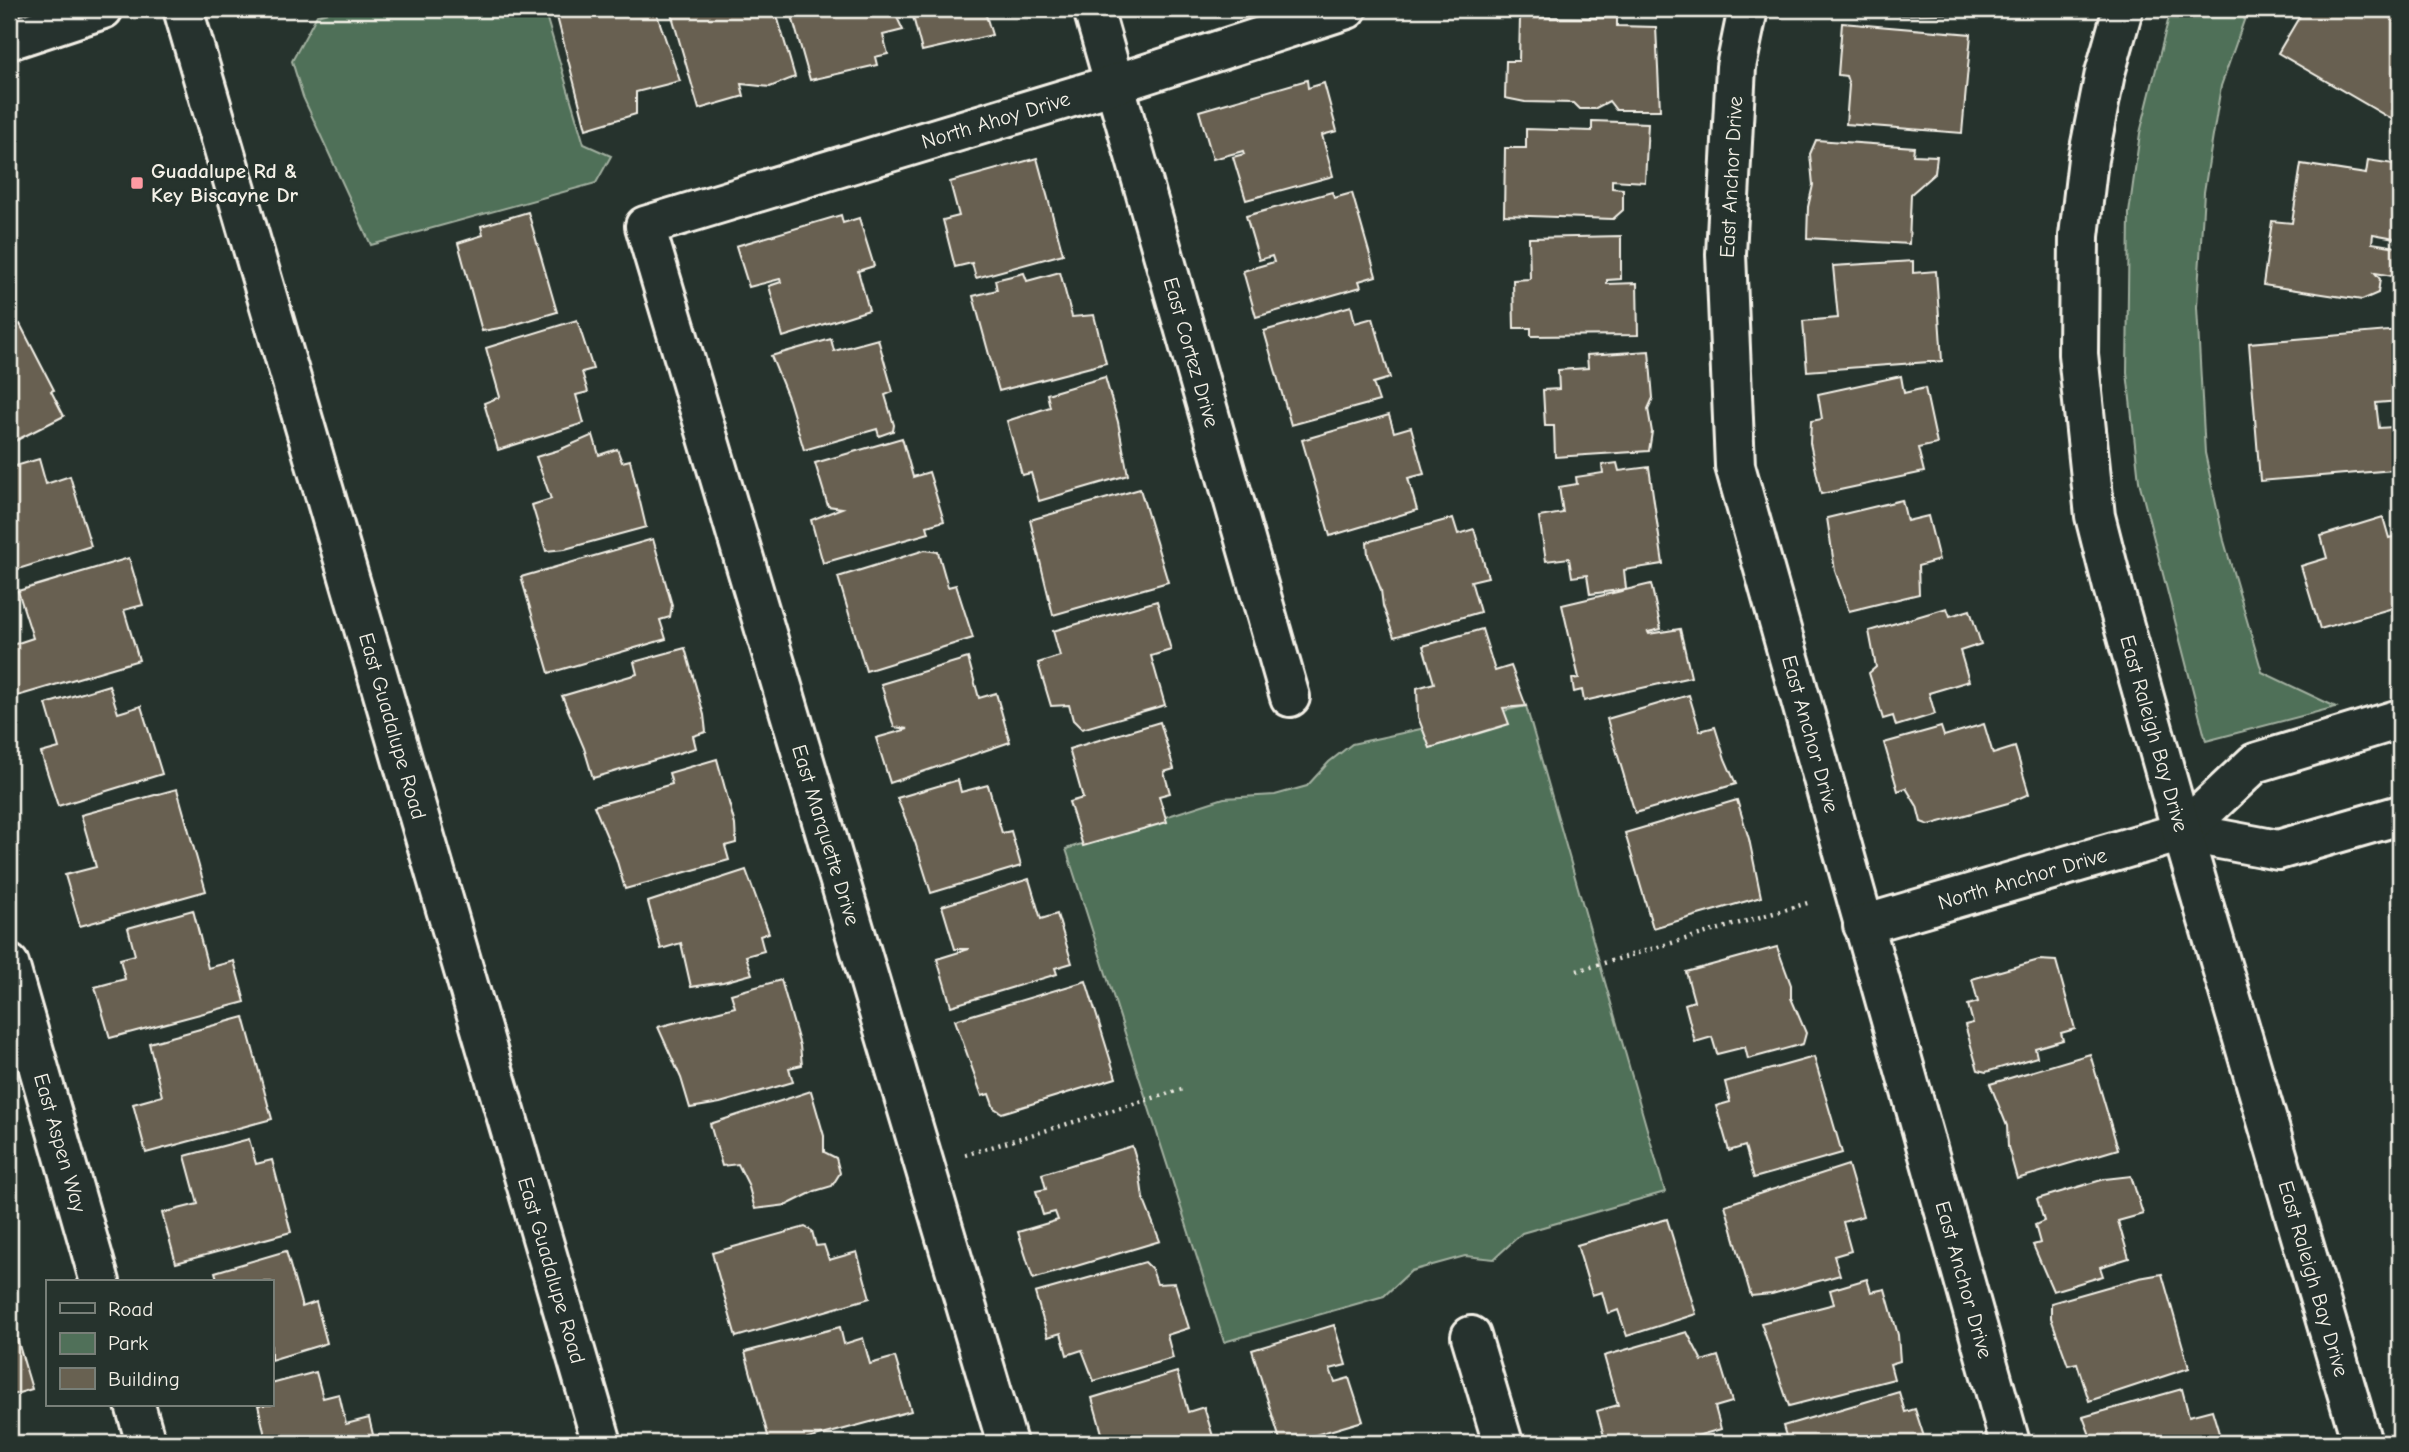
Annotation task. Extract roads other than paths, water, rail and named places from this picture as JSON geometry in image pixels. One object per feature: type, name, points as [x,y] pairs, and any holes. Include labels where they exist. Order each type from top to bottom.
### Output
[{"type":"street","points":[[9,40],[103,9]]},
{"type":"street","name":"East Guadalupe Road","points":[[183,9],[601,1443]]},
{"type":"street","name":"East Cortez Drive","points":[[1093,9],[1290,697]]},
{"type":"street","name":"North Ahoy Drive","points":[[645,226],[1115,84],[1346,9]]},
{"type":"street","name":"East Anchor Drive","points":[[1748,9],[1736,66],[1726,254],[1735,466],[2010,1443]]},
{"type":"street","name":"East Raleigh Bay Drive","points":[[2123,9],[2105,73],[2088,159],[2079,236],[2078,354],[2095,516],[2182,832],[2362,1443]]},
{"type":"street","name":"East Marquette Drive","points":[[645,226],[1007,1443]]},
{"type":"street","points":[[2182,832],[2255,763],[2400,719]]},
{"type":"street","points":[[2182,832],[2278,850],[2400,816]]},
{"type":"street","name":"North Anchor Drive","points":[[1863,925],[2182,832]]},
{"type":"street","name":"East Aspen Way","points":[[9,964],[99,1280]]},
{"type":"street","points":[[1471,1336],[1503,1443]]},
{"type":"street","points":[[135,1406],[146,1443]]},
{"type":"place","name":"Guadalupe Rd & Key Biscayne Dr","points":[[137,183]]}]
